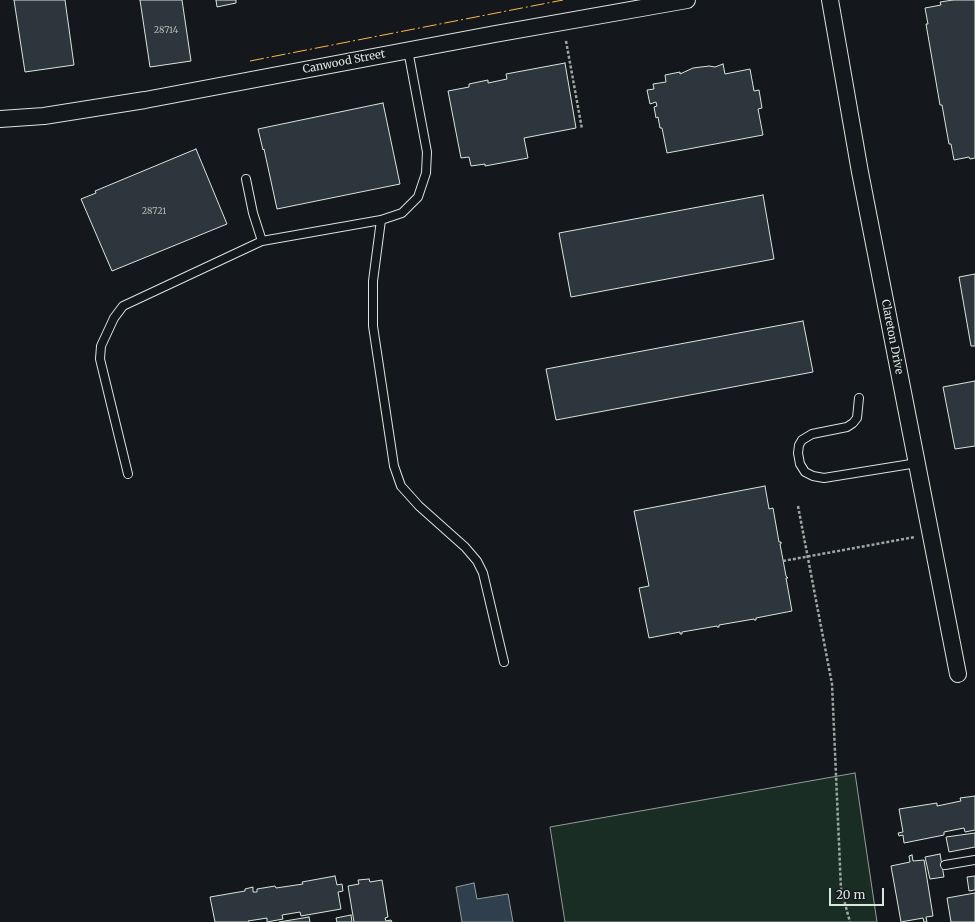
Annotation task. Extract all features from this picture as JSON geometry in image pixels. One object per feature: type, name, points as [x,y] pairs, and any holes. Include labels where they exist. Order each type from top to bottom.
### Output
[{"type":"street","name":"Canwood Street","points":[[0,119],[44,116],[138,101],[408,50],[687,0]]},
{"type":"street","name":"Clareton Drive","points":[[830,0],[860,172],[958,674]]},
{"type":"lane","points":[[128,474],[100,359],[101,346],[114,318],[123,306],[262,241],[381,220],[402,213],[418,197],[426,173],[427,152],[408,50]]},
{"type":"lane","points":[[246,179],[253,213],[262,241]]},
{"type":"lane","points":[[381,220],[372,281],[373,326],[394,466],[402,486],[420,506],[465,547],[477,561],[483,573],[504,662]]},
{"type":"lane","points":[[859,398],[857,418],[853,424],[847,427],[812,434],[802,440],[799,445],[798,453],[800,464],[805,472],[813,476],[824,478],[917,463]]},
{"type":"lane","points":[[945,865],[975,860]]},
{"type":"path","points":[[566,40],[582,128]]},
{"type":"path","points":[[798,506],[832,684],[842,889],[850,922]]},
{"type":"path","points":[[783,561],[931,534]]},
{"type":"green space","points":[[855,773],[877,922],[565,922],[550,827]]},
{"type":"water","points":[[474,883],[477,899],[508,894],[513,922],[462,922],[456,887]]},
{"type":"building","points":[[14,0],[65,0],[74,65],[25,72]]},
{"type":"building","points":[[140,0],[182,0],[191,61],[150,67]]},
{"type":"building","points":[[216,0],[236,0],[236,3],[217,7]]},
{"type":"building","points":[[953,0],[975,0],[975,158],[970,159],[969,157],[954,160],[951,144],[949,144],[942,105],[940,105],[926,24],[928,24],[925,8],[941,5],[940,2]]},
{"type":"building","points":[[565,63],[576,128],[524,138],[528,158],[485,166],[485,164],[471,166],[469,157],[461,158],[448,91],[469,87],[469,84],[488,80],[488,83],[507,79],[506,74]]},
{"type":"building","points":[[723,64],[725,74],[750,69],[754,91],[759,90],[762,108],[758,109],[763,135],[667,153],[662,128],[660,128],[658,117],[656,118],[654,107],[657,106],[656,102],[650,104],[647,90],[654,89],[653,84],[666,82],[665,75],[680,72],[680,74],[693,68],[709,66],[715,67]]},
{"type":"building","points":[[383,103],[400,184],[277,209],[264,149],[263,150],[258,129]]},
{"type":"building","points":[[196,149],[227,224],[112,271],[81,199],[96,193],[95,191]]},
{"type":"building","points":[[763,195],[774,259],[571,297],[559,233]]},
{"type":"building","points":[[975,274],[975,346],[971,346],[959,277]]},
{"type":"building","points":[[803,321],[813,372],[556,420],[546,369]]},
{"type":"building","points":[[975,381],[975,446],[955,449],[943,387]]},
{"type":"building","points":[[765,486],[769,509],[773,508],[779,542],[781,542],[780,544],[786,576],[788,578],[786,578],[792,611],[756,618],[756,620],[754,619],[719,625],[719,627],[717,626],[682,632],[682,634],[680,634],[680,632],[649,638],[639,588],[649,586],[634,511]]},
{"type":"building","points":[[975,796],[975,830],[965,832],[964,828],[944,832],[944,835],[904,843],[903,835],[899,836],[898,833],[903,832],[899,809],[937,803],[937,806],[961,801],[960,798]]},
{"type":"building","points":[[975,833],[975,847],[949,852],[946,837]]},
{"type":"building","points":[[940,854],[944,877],[930,879],[925,857]]},
{"type":"building","points":[[912,855],[913,861],[924,860],[933,916],[926,917],[927,922],[924,922],[923,918],[901,922],[891,866],[910,862],[909,856]]},
{"type":"building","points":[[335,876],[337,885],[342,884],[343,891],[338,892],[341,909],[301,916],[300,912],[282,915],[283,919],[267,922],[267,918],[248,921],[249,922],[215,922],[210,897],[245,891],[245,889],[253,887],[253,892],[257,892],[257,889],[303,884],[302,882]]},
{"type":"building","points":[[975,876],[975,890],[969,891],[967,877]]},
{"type":"building","points":[[369,879],[370,882],[382,880],[388,917],[385,918],[386,921],[391,920],[392,922],[354,922],[348,886],[359,884],[358,880]]},
{"type":"building","points":[[975,893],[975,922],[951,922],[947,898]]},
{"type":"building","points":[[351,915],[352,922],[337,922],[336,918]]},
{"type":"building","points":[[309,917],[310,922],[279,922]]},
{"type":"power","points":[[250,61],[563,0]]}]
